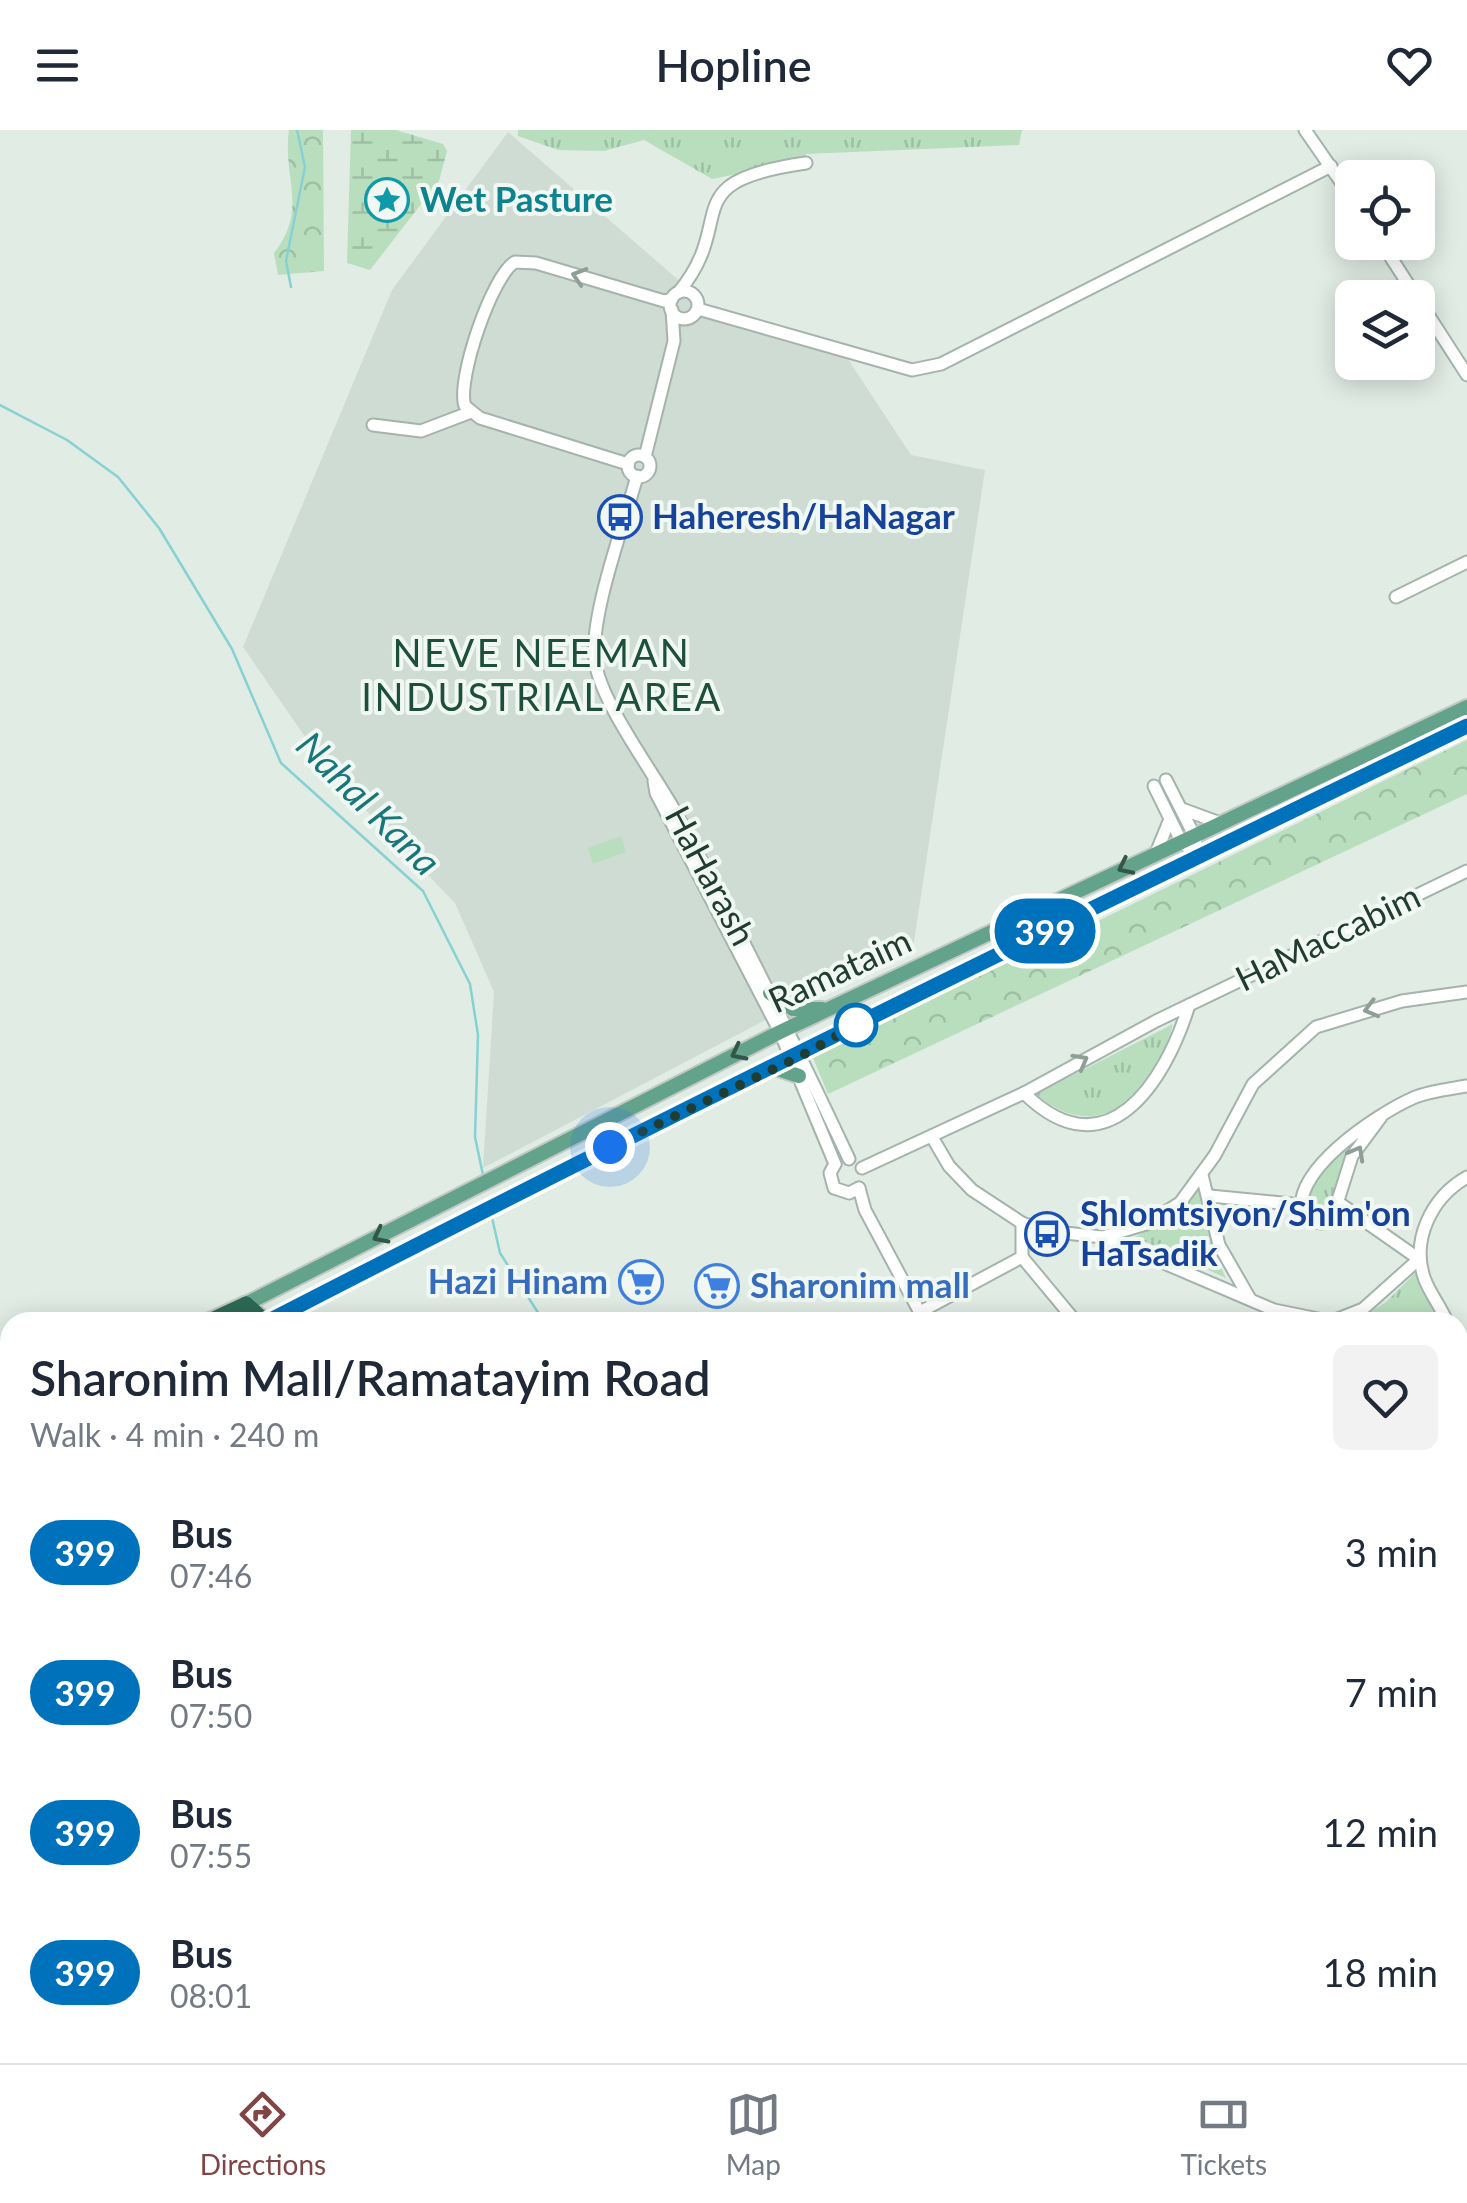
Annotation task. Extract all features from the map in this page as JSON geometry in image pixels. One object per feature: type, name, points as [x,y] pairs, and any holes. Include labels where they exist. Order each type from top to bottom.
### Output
[{"type":"highway","points":[[246,1304],[259,1312]]},
{"type":"highway","points":[[229,1312],[246,1304]]},
{"type":"highway","points":[[246,1304],[247,1312]]},
{"type":"main road","name":"Ramataim","points":[[246,1304],[784,1030],[1467,707]]},
{"type":"main road","name":"Ramataim","points":[[290,1312],[774,1068],[802,1062],[909,997],[1467,726]]},
{"type":"main road","points":[[770,993],[793,1010],[833,1008]]},
{"type":"street","points":[[1306,130],[1335,171]]},
{"type":"street","points":[[628,464],[636,456],[645,458],[674,342],[674,301],[692,277],[716,202],[729,183],[763,170],[806,163]]},
{"type":"street","points":[[470,412],[463,400],[463,384],[496,281],[509,265],[536,263],[912,370],[941,364],[1332,166]]},
{"type":"street","points":[[674,342],[695,307],[692,277]]},
{"type":"street","points":[[674,301],[679,318],[695,307]]},
{"type":"street","points":[[1435,326],[1467,375]]},
{"type":"street","points":[[374,425],[421,430],[470,412],[628,464],[637,476]]},
{"type":"street","name":"HaHarash","points":[[645,458],[648,470],[637,476],[599,616],[594,654],[598,673],[770,993],[784,1030]]},
{"type":"street","points":[[1396,597],[1467,562]]},
{"type":"street","name":"HaHarash","points":[[654,781],[656,793],[784,1030]]},
{"type":"street","points":[[1198,857],[1170,819],[1160,783],[1180,807],[1209,822],[1224,822]]},
{"type":"street","points":[[1180,807],[1188,839]]},
{"type":"street","points":[[1156,853],[1170,819]]},
{"type":"street","name":"HaMaccabim","points":[[862,1168],[1024,1093],[1189,1005],[1467,870]]},
{"type":"street","points":[[1103,1237],[1146,1224],[1180,1204],[1202,1175],[1254,1084],[1316,1027],[1402,1001],[1467,992]]},
{"type":"street","points":[[1024,1093],[1043,1112],[1073,1124],[1088,1126],[1116,1118],[1162,1069],[1189,1005]]},
{"type":"street","points":[[784,1030],[849,1159],[862,1168],[854,1190]]},
{"type":"street","points":[[802,1062],[835,1164],[832,1184],[854,1190],[919,1312]]},
{"type":"street","points":[[1381,1117],[1352,1156],[1339,1203],[1322,1223],[1305,1220],[1302,1206],[1326,1158],[1381,1117],[1414,1097],[1467,1086]]},
{"type":"street","points":[[932,1138],[949,1166],[972,1190],[1022,1224],[1058,1234],[1103,1237],[1285,1312]]},
{"type":"street","points":[[835,1164],[849,1159]]},
{"type":"street","points":[[1202,1175],[1219,1245],[1250,1299]]},
{"type":"street","points":[[1443,1312],[1419,1259],[1420,1242],[1438,1200],[1467,1177]]},
{"type":"street","points":[[1210,1196],[1302,1206]]},
{"type":"street","points":[[1339,1203],[1419,1259]]},
{"type":"street","points":[[1022,1224],[1022,1257],[1068,1312]]},
{"type":"street","points":[[930,1312],[1022,1257]]},
{"type":"street","points":[[1356,1312],[1419,1259]]},
{"type":"shaded area","points":[[508,132],[713,310],[838,344],[911,455],[985,470],[914,942],[483,1168],[494,992],[455,903],[330,773],[243,647],[392,290]]},
{"type":"green space","points":[[289,130],[323,130],[324,271],[278,275],[274,253],[290,222],[292,207]]},
{"type":"green space","name":"Wet Pasture","points":[[351,130],[396,130],[443,144],[447,151],[439,181],[370,270],[347,263]]},
{"type":"green space","points":[[518,130],[1022,130],[1019,145],[806,154],[806,160],[712,179],[644,140],[604,151],[558,150],[518,136]]},
{"type":"green space","points":[[1467,740],[1467,794],[828,1094],[813,1058],[820,1050],[1094,923]]},
{"type":"green space","points":[[621,836],[626,852],[593,864],[588,848]]},
{"type":"green space","points":[[1173,1024],[1153,1071],[1122,1105],[1103,1114],[1082,1116],[1060,1110],[1036,1094]]},
{"type":"green space","points":[[1357,1138],[1326,1212],[1319,1219],[1310,1216],[1311,1193],[1322,1172]]},
{"type":"green space","points":[[1200,1189],[1213,1251],[1226,1278],[1135,1237],[1175,1215]]},
{"type":"green space","points":[[1415,1273],[1436,1312],[1370,1312]]},
{"type":"waterway","points":[[291,287],[286,261],[305,167],[297,130]]},
{"type":"waterway","name":"Nahal Kana","points":[[0,405],[67,440],[118,477],[159,528],[232,649],[281,763],[423,891],[470,984],[478,1035],[475,1137],[483,1175]]},
{"type":"waterway","name":"Nahal Kana","points":[[491,1213],[500,1253],[538,1312]]},
{"type":"bus line","name":"399","points":[[287,1312],[674,1115],[801,1056],[909,997],[1467,726]]},
{"type":"place","name":"Wet Pasture","points":[[387,200]]},
{"type":"place","name":"Haheresh/HaNagar","points":[[620,517]]},
{"type":"place","name":"Shlomtsiyon/Shim'on HaTsadik","points":[[1047,1234]]},
{"type":"place","name":"Hazi Hinam","points":[[641,1282]]},
{"type":"place","name":"Sharonim mall","points":[[717,1286]]},
{"type":"district","name":"NEVE NEEMAN INDUSTRIAL AREA","points":[[542,676]]},
{"type":"route","points":[[610,1147],[801,1056],[868,1018],[856,1025]]}]
